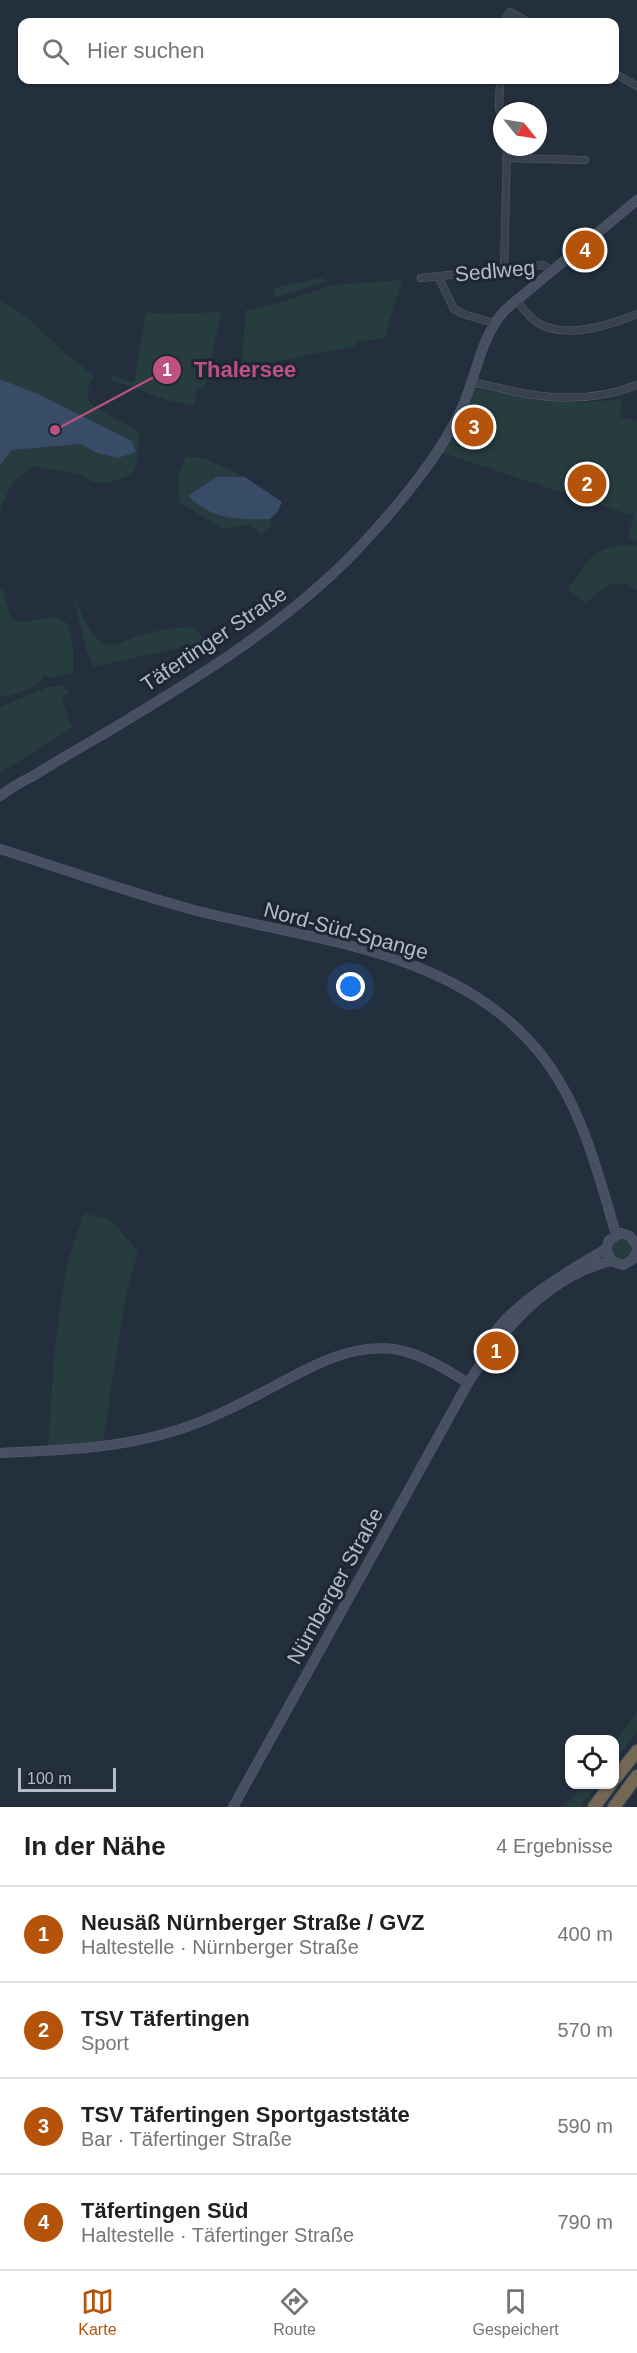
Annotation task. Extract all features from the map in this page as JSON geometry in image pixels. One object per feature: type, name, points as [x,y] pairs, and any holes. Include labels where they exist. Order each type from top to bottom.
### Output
[{"type":"highway","points":[[619,1775],[637,1751]]},
{"type":"highway","points":[[614,1807],[637,1776]]},
{"type":"highway","points":[[594,1807],[608,1789]]},
{"type":"street","points":[[506,18],[510,12],[521,18]]},
{"type":"street","points":[[619,75],[637,86]]},
{"type":"street","points":[[499,102],[500,84]]},
{"type":"street","points":[[504,270],[507,158],[585,160]]},
{"type":"street","name":"Täfertinger Straße","points":[[0,796],[266,631],[328,578],[372,532],[430,461],[448,435],[472,383],[485,339],[505,309],[637,200]]},
{"type":"street","name":"Sedlweg","points":[[421,278],[543,265],[552,270]]},
{"type":"street","name":"Sedlweg","points":[[438,276],[454,309],[494,323]]},
{"type":"street","points":[[517,301],[532,318],[542,325],[556,329],[613,324],[637,314]]},
{"type":"street","points":[[472,383],[528,394],[576,398],[615,394],[637,385]]},
{"type":"street","name":"Nord-Süd-Spange","points":[[0,849],[194,910],[394,958],[446,979],[494,1008],[534,1047],[569,1097],[588,1144],[616,1234]]},
{"type":"street","points":[[611,1261],[606,1249],[609,1240],[616,1234],[630,1236],[637,1246]]},
{"type":"street","points":[[544,1291],[564,1273],[606,1249]]},
{"type":"street","points":[[544,1291],[583,1270],[611,1261],[618,1264],[628,1263],[637,1252]]},
{"type":"street","name":"Nürnberger Straße","points":[[233,1807],[468,1383],[486,1355],[544,1291]]},
{"type":"street","points":[[0,1453],[93,1447],[142,1440],[172,1432],[228,1410],[325,1360],[374,1348],[395,1349],[415,1354],[468,1383]]},
{"type":"green space","points":[[321,278],[328,281],[275,298],[273,288]]},
{"type":"green space","points":[[402,280],[384,339],[357,341],[356,346],[241,368],[246,310],[272,305],[334,285]]},
{"type":"green space","points":[[0,300],[26,316],[65,353],[94,376],[88,389],[90,404],[140,432],[134,472],[121,479],[100,483],[82,475],[33,466],[12,486],[0,513],[0,465],[12,450],[81,444],[97,453],[118,458],[136,452],[132,441],[40,395],[0,379]]},
{"type":"green space","points":[[146,312],[162,314],[221,312],[206,386],[197,389],[194,406],[170,401],[111,380],[112,376],[134,382]]},
{"type":"green space","points":[[473,389],[581,403],[621,399],[620,417],[637,421],[637,541],[627,538],[634,516],[440,452],[455,434]]},
{"type":"green space","points":[[186,457],[204,458],[245,477],[216,477],[188,497],[248,519],[270,519],[271,527],[261,534],[250,525],[223,529],[180,503],[178,476]]},
{"type":"green space","points":[[634,544],[637,546],[637,591],[628,584],[609,584],[586,603],[568,590],[594,556],[608,548]]},
{"type":"green space","points":[[2,589],[12,619],[23,622],[53,617],[67,623],[73,646],[73,673],[48,678],[45,676],[32,688],[5,697],[0,696],[0,590]]},
{"type":"green space","points":[[73,595],[90,630],[105,644],[116,644],[160,630],[195,627],[205,642],[94,667],[86,649]]},
{"type":"green space","points":[[61,685],[70,693],[61,697],[72,728],[0,773],[0,707],[48,687]]},
{"type":"green space","points":[[84,1213],[110,1220],[138,1251],[125,1299],[103,1442],[48,1446],[55,1343],[67,1264]]},
{"type":"green space","points":[[621,1237],[629,1241],[633,1249],[629,1257],[621,1261],[613,1257],[609,1249],[613,1241]]},
{"type":"green space","points":[[637,1712],[637,1732],[619,1756],[619,1737]]},
{"type":"green space","points":[[579,1789],[594,1789],[580,1807],[565,1807]]},
{"type":"water","points":[[0,379],[40,395],[132,441],[136,452],[118,458],[97,453],[81,444],[12,450],[0,465]]},
{"type":"water","points":[[216,477],[245,477],[282,502],[278,511],[270,519],[226,517],[207,510],[188,496]]},
{"type":"place","name":"Täfertingen Süd","points":[[585,250]]},
{"type":"place","name":"TSV Täfertingen Sportgaststäte","points":[[474,427]]},
{"type":"place","name":"Thalersee","points":[[55,430]]},
{"type":"place","name":"TSV Täfertingen","points":[[587,484]]},
{"type":"place","name":"Neusäß Nürnberger Straße / GVZ","points":[[496,1351]]}]
